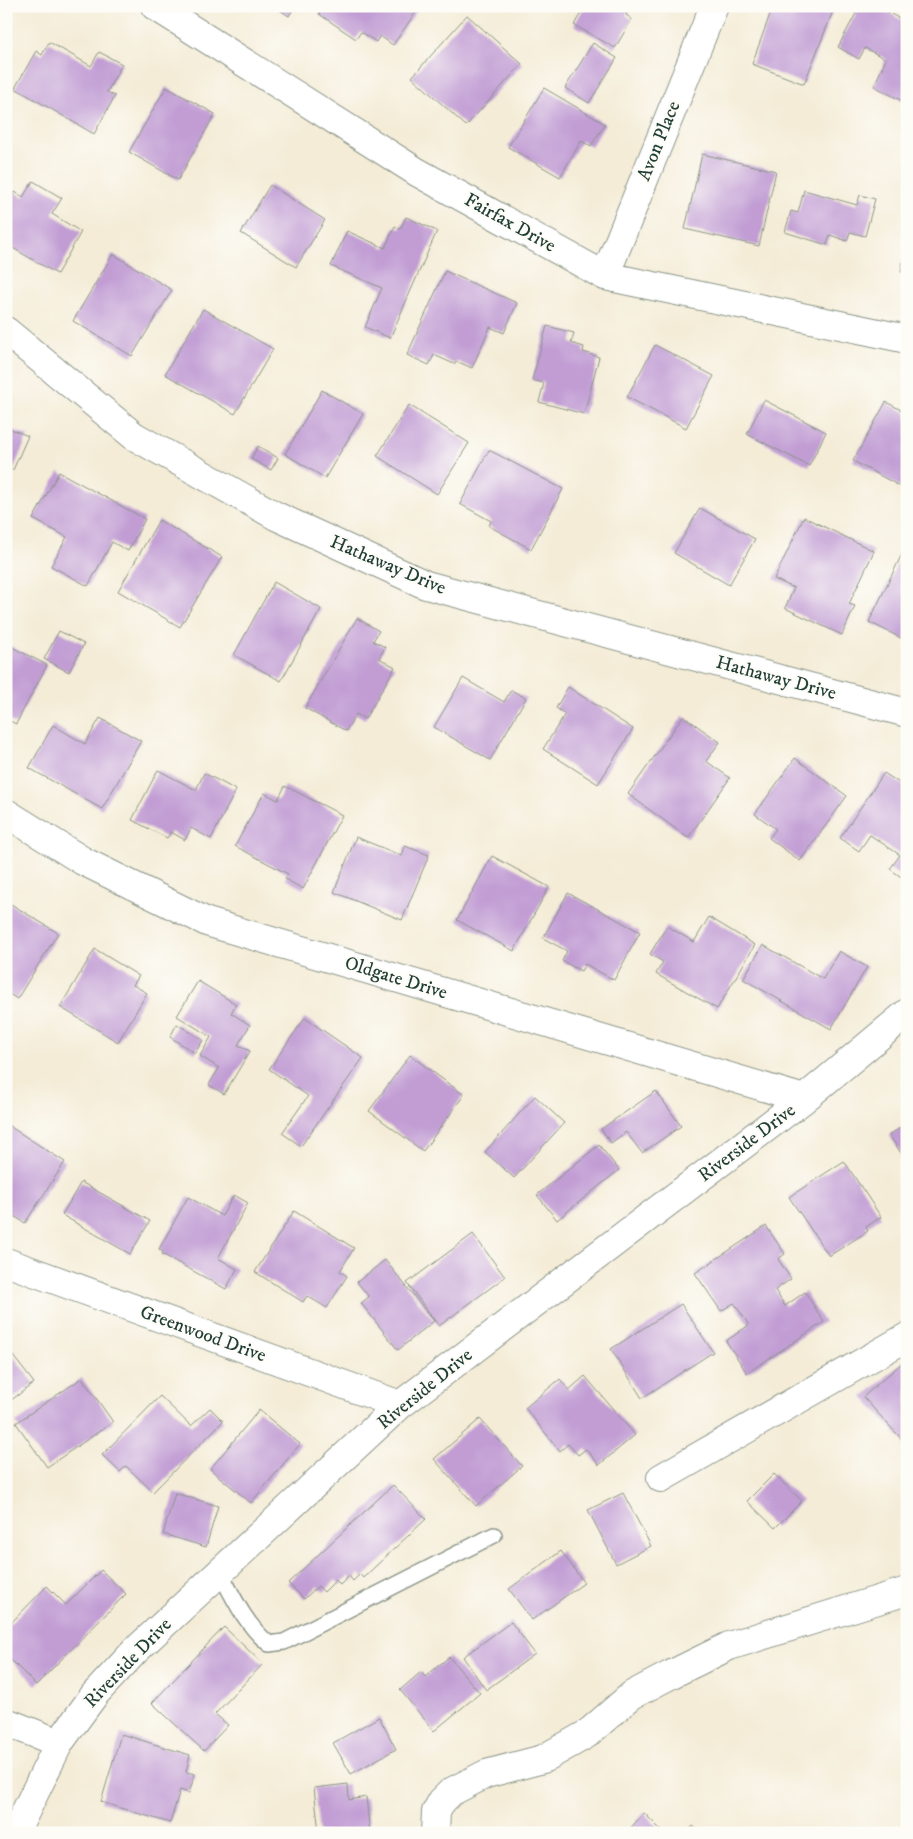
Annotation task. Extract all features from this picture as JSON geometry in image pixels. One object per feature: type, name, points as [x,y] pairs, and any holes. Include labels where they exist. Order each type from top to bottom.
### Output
[{"type":"street","name":"Fairfax Drive","points":[[155,6],[418,172],[605,276],[907,340]]},
{"type":"street","name":"Avon Place","points":[[605,276],[714,6]]},
{"type":"street","name":"Hathaway Drive","points":[[6,332],[134,436],[276,516],[426,585],[907,713]]},
{"type":"street","name":"Oldgate Drive","points":[[6,813],[83,862],[206,922],[804,1099]]},
{"type":"street","name":"Riverside Drive","points":[[15,1833],[59,1744],[95,1694],[135,1651],[400,1405],[804,1099],[907,1013]]},
{"type":"street","name":"Greenwood Drive","points":[[6,1262],[400,1405]]},
{"type":"street","points":[[661,1478],[907,1337]]},
{"type":"street","points":[[435,1833],[436,1812],[442,1801],[451,1792],[486,1774],[543,1759],[587,1734],[632,1695],[670,1675],[729,1646],[907,1590]]},
{"type":"street","points":[[6,1722],[59,1744]]},
{"type":"lane","points":[[220,1572],[242,1613],[256,1633],[269,1644],[284,1642],[494,1535]]},
{"type":"building","points":[[6,6],[14,6],[6,17]]},
{"type":"building","points":[[274,6],[295,6],[289,16]]},
{"type":"building","points":[[325,6],[420,6],[393,45],[380,36],[376,42],[361,32],[356,39],[319,14]]},
{"type":"building","points":[[585,6],[631,6],[626,15],[632,19],[615,48],[574,25]]},
{"type":"building","points":[[773,6],[835,6],[804,84],[752,64]]},
{"type":"building","points":[[860,6],[877,6],[907,23],[906,103],[874,86],[886,59],[865,48],[859,59],[838,47]]},
{"type":"building","points":[[467,15],[522,64],[466,126],[412,77]]},
{"type":"building","points":[[49,42],[91,66],[99,52],[122,64],[107,92],[115,96],[94,134],[15,88],[36,51],[42,55]]},
{"type":"building","points":[[593,43],[617,58],[589,103],[565,88]]},
{"type":"building","points":[[166,87],[215,114],[178,180],[129,152]]},
{"type":"building","points":[[544,88],[605,124],[591,146],[581,141],[560,177],[508,147]]},
{"type":"building","points":[[702,154],[776,171],[759,246],[685,229]]},
{"type":"building","points":[[33,181],[62,198],[52,214],[81,232],[57,274],[6,244],[6,206],[15,192],[23,197]]},
{"type":"building","points":[[270,185],[325,220],[296,267],[241,233]]},
{"type":"building","points":[[804,190],[857,205],[860,195],[875,199],[865,236],[850,232],[847,241],[830,235],[827,245],[785,232],[791,211],[798,213]]},
{"type":"building","points":[[406,217],[437,231],[390,338],[365,327],[382,288],[331,266],[347,231],[385,248],[395,226],[400,229]]},
{"type":"building","points":[[907,243],[907,273],[901,272]]},
{"type":"building","points":[[113,254],[172,290],[132,356],[73,321]]},
{"type":"building","points":[[445,271],[517,303],[504,333],[490,327],[472,368],[456,361],[454,364],[434,355],[429,365],[407,355]]},
{"type":"building","points":[[203,309],[273,349],[235,414],[165,374]]},
{"type":"building","points":[[547,326],[574,333],[571,343],[584,347],[583,352],[599,357],[584,414],[539,402],[544,383],[532,380]]},
{"type":"building","points":[[655,345],[714,376],[686,428],[627,397]]},
{"type":"building","points":[[322,390],[363,414],[325,478],[285,454]]},
{"type":"building","points":[[764,400],[826,432],[809,466],[747,434]]},
{"type":"building","points":[[886,402],[907,413],[907,490],[853,461]]},
{"type":"building","points":[[409,405],[469,443],[437,494],[377,456]]},
{"type":"building","points":[[6,427],[28,436],[13,470],[6,468]]},
{"type":"building","points":[[258,446],[278,458],[271,470],[251,459]]},
{"type":"building","points":[[489,450],[563,489],[531,549],[489,526],[491,521],[460,504]]},
{"type":"building","points":[[59,472],[145,519],[128,551],[112,542],[88,586],[51,566],[67,537],[33,519]]},
{"type":"building","points":[[700,508],[755,539],[729,585],[674,553]]},
{"type":"building","points":[[804,517],[874,551],[849,604],[855,606],[842,635],[785,608],[794,588],[774,579]]},
{"type":"building","points":[[159,520],[222,557],[180,627],[118,591]]},
{"type":"building","points":[[902,554],[907,556],[907,641],[869,622]]},
{"type":"building","points":[[274,582],[321,609],[281,681],[234,655]]},
{"type":"building","points":[[357,618],[379,631],[373,641],[385,647],[379,658],[395,667],[365,719],[356,714],[346,731],[305,708]]},
{"type":"building","points":[[59,631],[84,644],[69,672],[44,659]]},
{"type":"building","points":[[6,644],[47,665],[16,724],[8,720],[6,725]]},
{"type":"building","points":[[463,678],[504,702],[511,690],[526,698],[490,760],[434,727]]},
{"type":"building","points":[[568,687],[633,729],[598,784],[543,749],[565,714],[556,708]]},
{"type":"building","points":[[683,716],[720,742],[706,761],[730,778],[688,838],[628,794]]},
{"type":"building","points":[[100,718],[141,741],[102,809],[29,768],[53,725],[85,744]]},
{"type":"building","points":[[795,758],[847,796],[800,861],[769,838],[776,829],[755,814]]},
{"type":"building","points":[[158,770],[196,790],[204,773],[236,790],[211,839],[191,828],[185,840],[171,832],[167,838],[132,820]]},
{"type":"building","points":[[884,773],[907,788],[907,881],[890,869],[900,855],[870,835],[859,851],[840,838]]},
{"type":"building","points":[[285,786],[342,815],[303,889],[285,879],[288,874],[235,846],[264,793],[278,800]]},
{"type":"building","points":[[356,837],[402,856],[405,846],[429,855],[402,920],[334,892]]},
{"type":"building","points":[[492,856],[549,887],[514,951],[457,920]]},
{"type":"building","points":[[568,893],[640,932],[614,980],[585,964],[581,971],[562,961],[567,951],[543,938]]},
{"type":"building","points":[[6,901],[58,933],[17,999],[6,992]]},
{"type":"building","points":[[709,917],[755,945],[717,1009],[656,974],[663,962],[650,954],[667,926],[694,942]]},
{"type":"building","points":[[763,945],[823,979],[839,951],[867,967],[831,1029],[743,979]]},
{"type":"building","points":[[95,949],[139,976],[133,985],[147,993],[118,1042],[60,1007]]},
{"type":"building","points":[[198,981],[236,1004],[231,1013],[250,1025],[238,1045],[250,1051],[224,1094],[209,1085],[219,1068],[200,1056],[211,1037],[177,1016]]},
{"type":"building","points":[[305,1018],[363,1058],[301,1146],[282,1133],[308,1096],[269,1069]]},
{"type":"building","points":[[177,1024],[203,1040],[195,1053],[170,1037]]},
{"type":"building","points":[[410,1055],[464,1095],[423,1151],[369,1111]]},
{"type":"building","points":[[656,1091],[681,1126],[642,1153],[626,1132],[611,1143],[601,1129]]},
{"type":"building","points":[[535,1096],[564,1123],[514,1178],[485,1152]]},
{"type":"building","points":[[6,1124],[65,1162],[25,1223],[6,1211]]},
{"type":"building","points":[[907,1124],[907,1162],[889,1135]]},
{"type":"building","points":[[599,1145],[619,1170],[557,1220],[537,1195]]},
{"type":"building","points":[[844,1161],[881,1217],[866,1227],[868,1231],[829,1256],[789,1197]]},
{"type":"building","points":[[81,1182],[150,1221],[130,1254],[62,1215]]},
{"type":"building","points":[[234,1195],[248,1203],[218,1258],[237,1269],[226,1289],[162,1254],[163,1252],[159,1249],[188,1197],[222,1216]]},
{"type":"building","points":[[294,1211],[354,1248],[340,1271],[347,1276],[327,1308],[307,1296],[303,1302],[255,1272]]},
{"type":"building","points":[[766,1226],[785,1254],[778,1259],[791,1279],[775,1290],[785,1306],[805,1292],[824,1322],[747,1373],[726,1341],[749,1325],[734,1303],[721,1311],[695,1273]]},
{"type":"building","points":[[473,1234],[505,1277],[439,1326],[407,1283]]},
{"type":"building","points":[[385,1260],[434,1321],[398,1350],[361,1303],[369,1297],[357,1282]]},
{"type":"building","points":[[681,1304],[713,1352],[642,1398],[611,1349]]},
{"type":"building","points":[[6,1347],[34,1383],[6,1404]]},
{"type":"building","points":[[904,1361],[907,1364],[907,1445],[863,1397]]},
{"type":"building","points":[[585,1376],[635,1435],[599,1465],[586,1449],[578,1455],[568,1444],[560,1451],[525,1408],[560,1379],[569,1390]]},
{"type":"building","points":[[82,1378],[113,1422],[47,1467],[16,1423]]},
{"type":"building","points":[[160,1396],[191,1426],[210,1408],[223,1421],[153,1492],[126,1466],[120,1472],[102,1455]]},
{"type":"building","points":[[259,1410],[300,1444],[251,1503],[210,1469]]},
{"type":"building","points":[[480,1419],[522,1466],[476,1506],[434,1459]]},
{"type":"building","points":[[774,1474],[802,1501],[775,1528],[747,1501]]},
{"type":"building","points":[[393,1485],[426,1519],[363,1578],[360,1574],[353,1581],[349,1576],[340,1585],[336,1580],[324,1592],[318,1586],[304,1599],[288,1583]]},
{"type":"building","points":[[175,1493],[218,1506],[206,1547],[163,1534]]},
{"type":"building","points":[[623,1493],[651,1546],[616,1564],[588,1510]]},
{"type":"building","points":[[561,1551],[584,1583],[532,1620],[509,1589]]},
{"type":"building","points":[[101,1570],[126,1594],[36,1685],[6,1655],[6,1628],[47,1586],[66,1605]]},
{"type":"building","points":[[511,1622],[535,1654],[486,1690],[463,1657]]},
{"type":"building","points":[[224,1627],[263,1664],[215,1714],[228,1725],[204,1751],[152,1703]]},
{"type":"building","points":[[449,1657],[480,1693],[434,1731],[400,1690],[421,1672],[425,1677]]},
{"type":"building","points":[[379,1717],[396,1749],[351,1774],[333,1743]]},
{"type":"building","points":[[121,1734],[190,1755],[186,1772],[195,1774],[189,1793],[180,1790],[170,1823],[101,1802]]},
{"type":"building","points":[[348,1784],[349,1800],[366,1797],[370,1833],[319,1833],[314,1788]]},
{"type":"building","points":[[644,1813],[664,1833],[626,1833]]},
{"type":"building","points":[[693,1826],[701,1833],[686,1833]]}]
